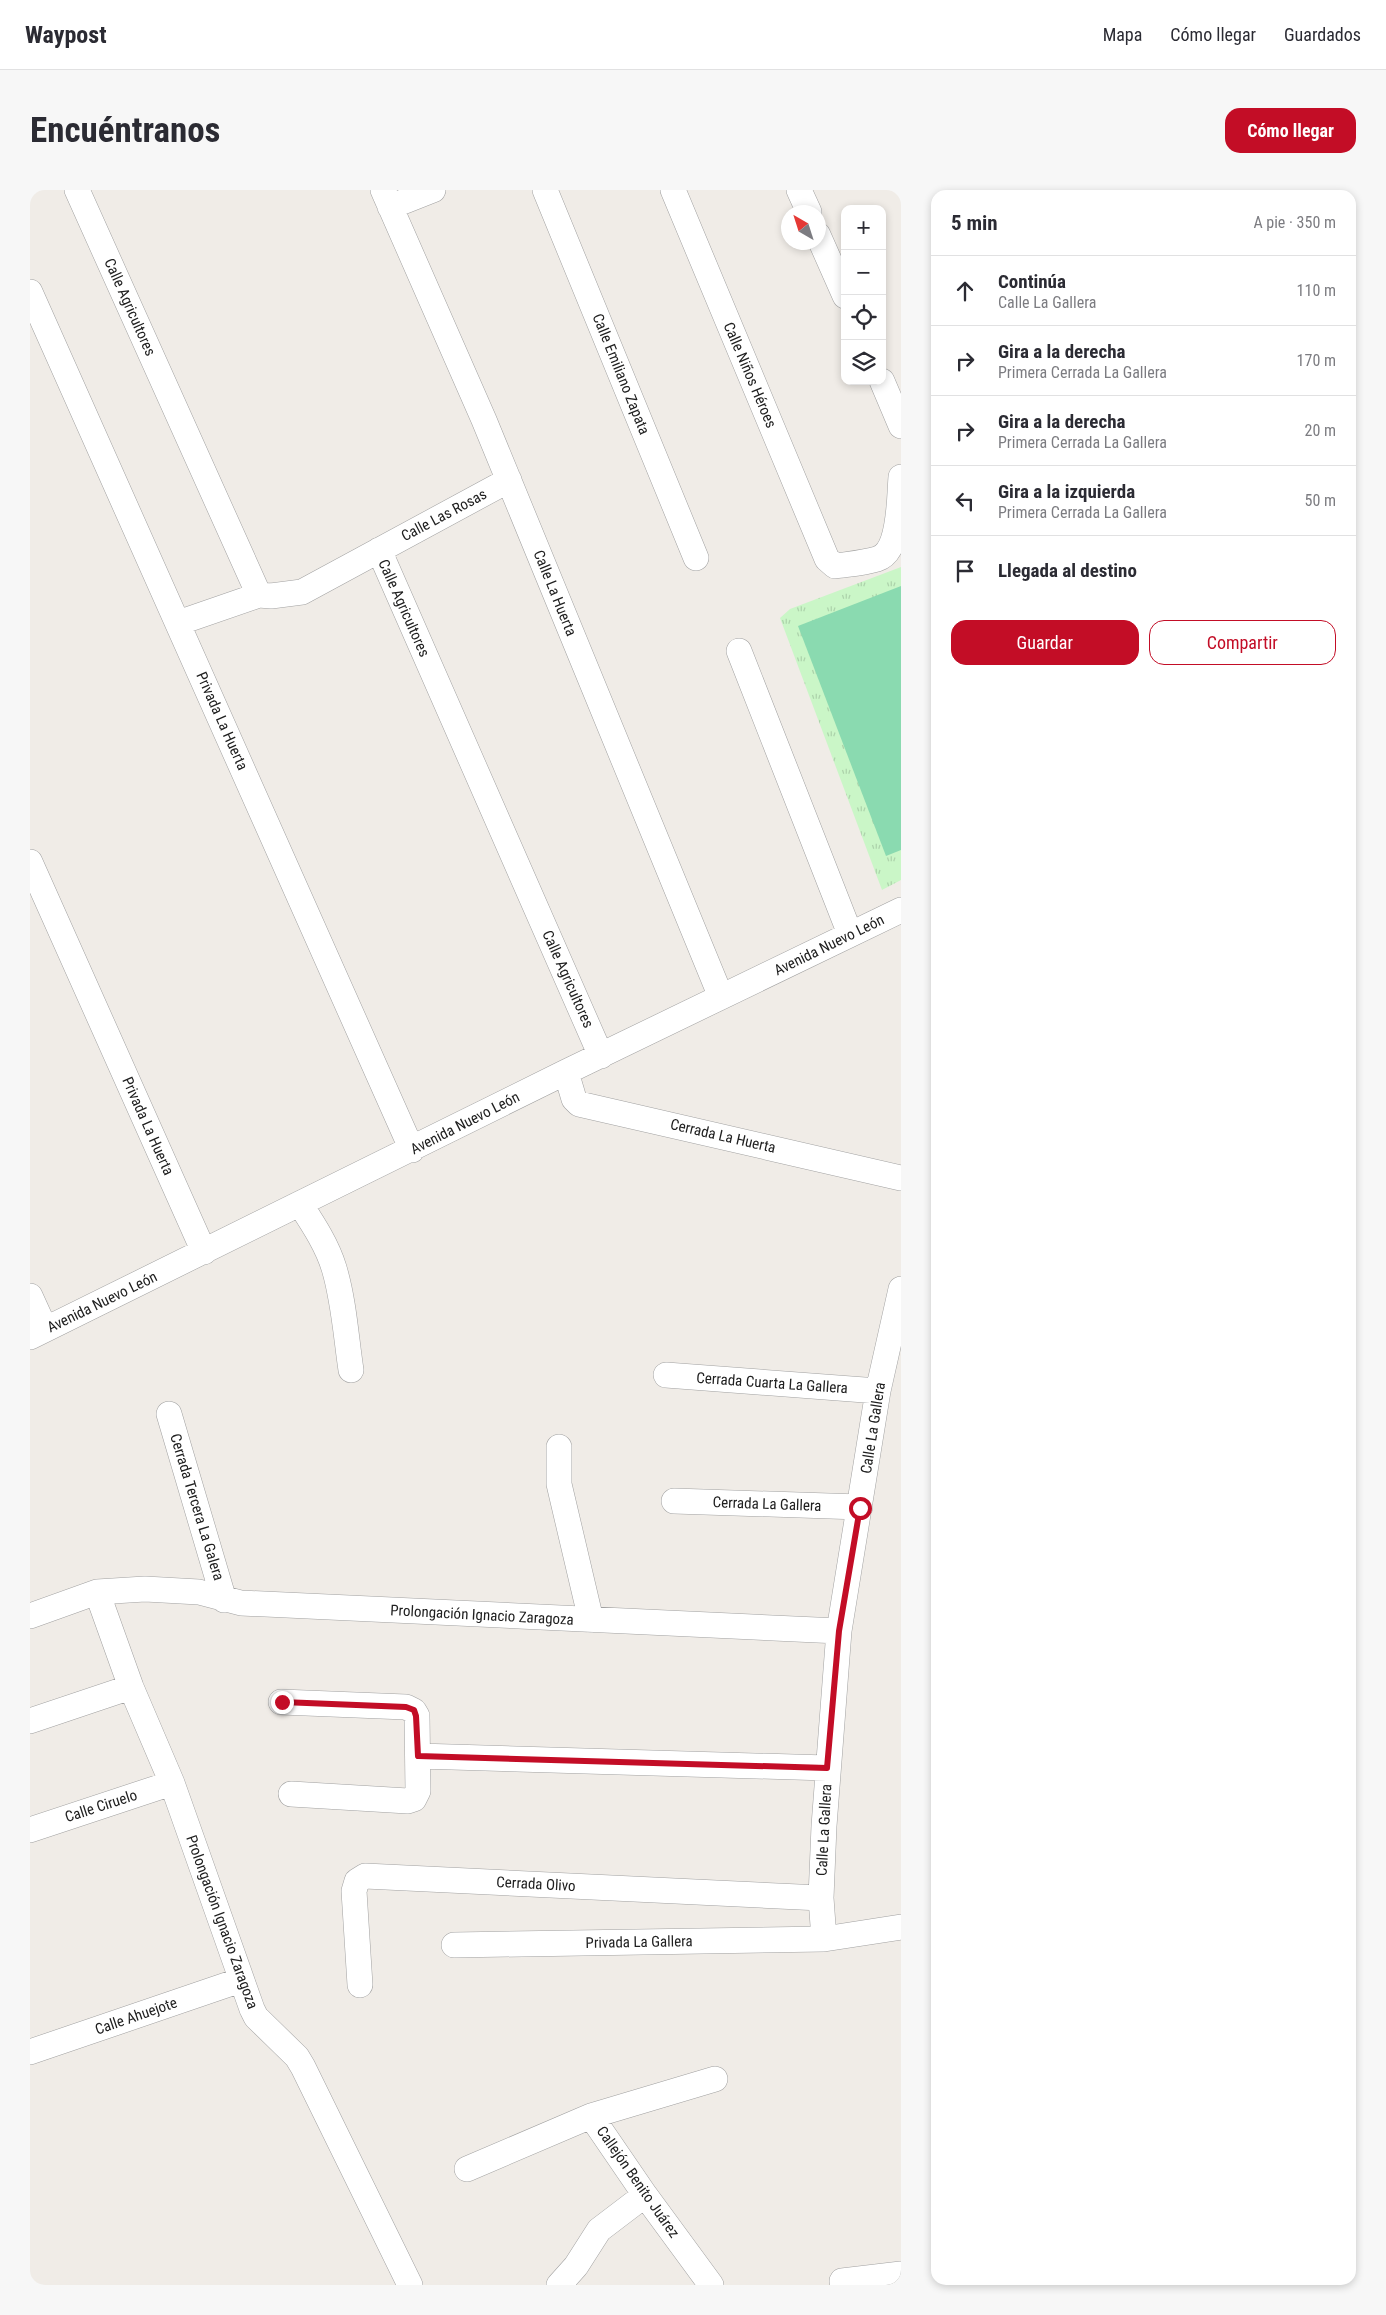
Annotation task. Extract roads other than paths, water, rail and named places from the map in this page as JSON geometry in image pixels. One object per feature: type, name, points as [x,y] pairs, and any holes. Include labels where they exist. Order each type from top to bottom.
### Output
[{"type":"street","name":"Calle Agricultores","points":[[77,190],[259,595],[271,596],[302,592],[379,550],[601,1056]]},
{"type":"street","points":[[387,198],[433,190]]},
{"type":"street","name":"Calle Emiliano Zapata","points":[[545,190],[696,558]]},
{"type":"street","name":"Calle Niños Héroes","points":[[673,190],[826,559],[835,566],[844,565],[879,559],[891,549],[895,536],[901,477]]},
{"type":"street","points":[[799,190],[806,205]]},
{"type":"street","name":"Calle La Huerta","points":[[387,198],[509,480],[721,997]]},
{"type":"street","points":[[825,250],[845,295]]},
{"type":"street","name":"Privada La Huerta","points":[[30,292],[412,1150]]},
{"type":"street","points":[[884,385],[901,426]]},
{"type":"street","name":"Calle Las Rosas","points":[[379,550],[509,480]]},
{"type":"street","points":[[178,623],[259,595]]},
{"type":"street","points":[[738,651],[850,934]]},
{"type":"street","name":"Privada La Huerta","points":[[30,862],[204,1252]]},
{"type":"street","name":"Avenida Nuevo León","points":[[38,1333],[412,1150],[566,1072],[901,910]]},
{"type":"street","name":"Cerrada La Huerta","points":[[566,1072],[574,1098],[579,1104],[901,1178]]},
{"type":"street","points":[[300,1204],[315,1226],[334,1267],[340,1292],[351,1370]]},
{"type":"street","name":"Calle La Gallera","points":[[824,1938],[820,1898],[827,1768],[839,1631],[878,1391],[901,1289]]},
{"type":"street","points":[[30,1296],[38,1333]]},
{"type":"street","name":"Cerrada Cuarta La Gallera","points":[[666,1375],[878,1391]]},
{"type":"street","name":"Cerrada Tercera La Galera","points":[[169,1414],[224,1600]]},
{"type":"street","points":[[559,1447],[559,1484],[591,1620]]},
{"type":"street","name":"Cerrada La Gallera","points":[[674,1501],[860,1508]]},
{"type":"street","name":"Prolongación Ignacio Zaragoza","points":[[30,1616],[98,1592],[145,1588],[199,1592],[241,1603],[839,1631]]},
{"type":"street","name":"Prolongación Ignacio Zaragoza","points":[[98,1592],[130,1687],[172,1783],[241,1980],[256,2016],[292,2052],[304,2067],[410,2285]]},
{"type":"street","points":[[30,1721],[130,1687]]},
{"type":"street","points":[[282,1702],[406,1707],[414,1710],[416,1716],[418,1791],[414,1799],[408,1801],[291,1794]]},
{"type":"street","points":[[418,1756],[827,1768]]},
{"type":"street","name":"Calle Ciruelo","points":[[30,1830],[172,1783]]},
{"type":"street","name":"Cerrada Olivo","points":[[360,1985],[354,1891],[357,1881],[365,1876],[820,1898]]},
{"type":"street","points":[[824,1938],[901,1926]]},
{"type":"street","name":"Privada La Gallera","points":[[454,1945],[824,1938]]},
{"type":"street","name":"Calle Ahuejote","points":[[30,2052],[241,1980]]},
{"type":"street","points":[[591,2116],[715,2079]]},
{"type":"street","name":"Callejón Benito Juárez","points":[[467,2169],[591,2116],[644,2195],[711,2285]]},
{"type":"street","points":[[559,2285],[576,2266],[599,2230],[644,2195]]},
{"type":"street","points":[[842,2281],[901,2274]]}]
